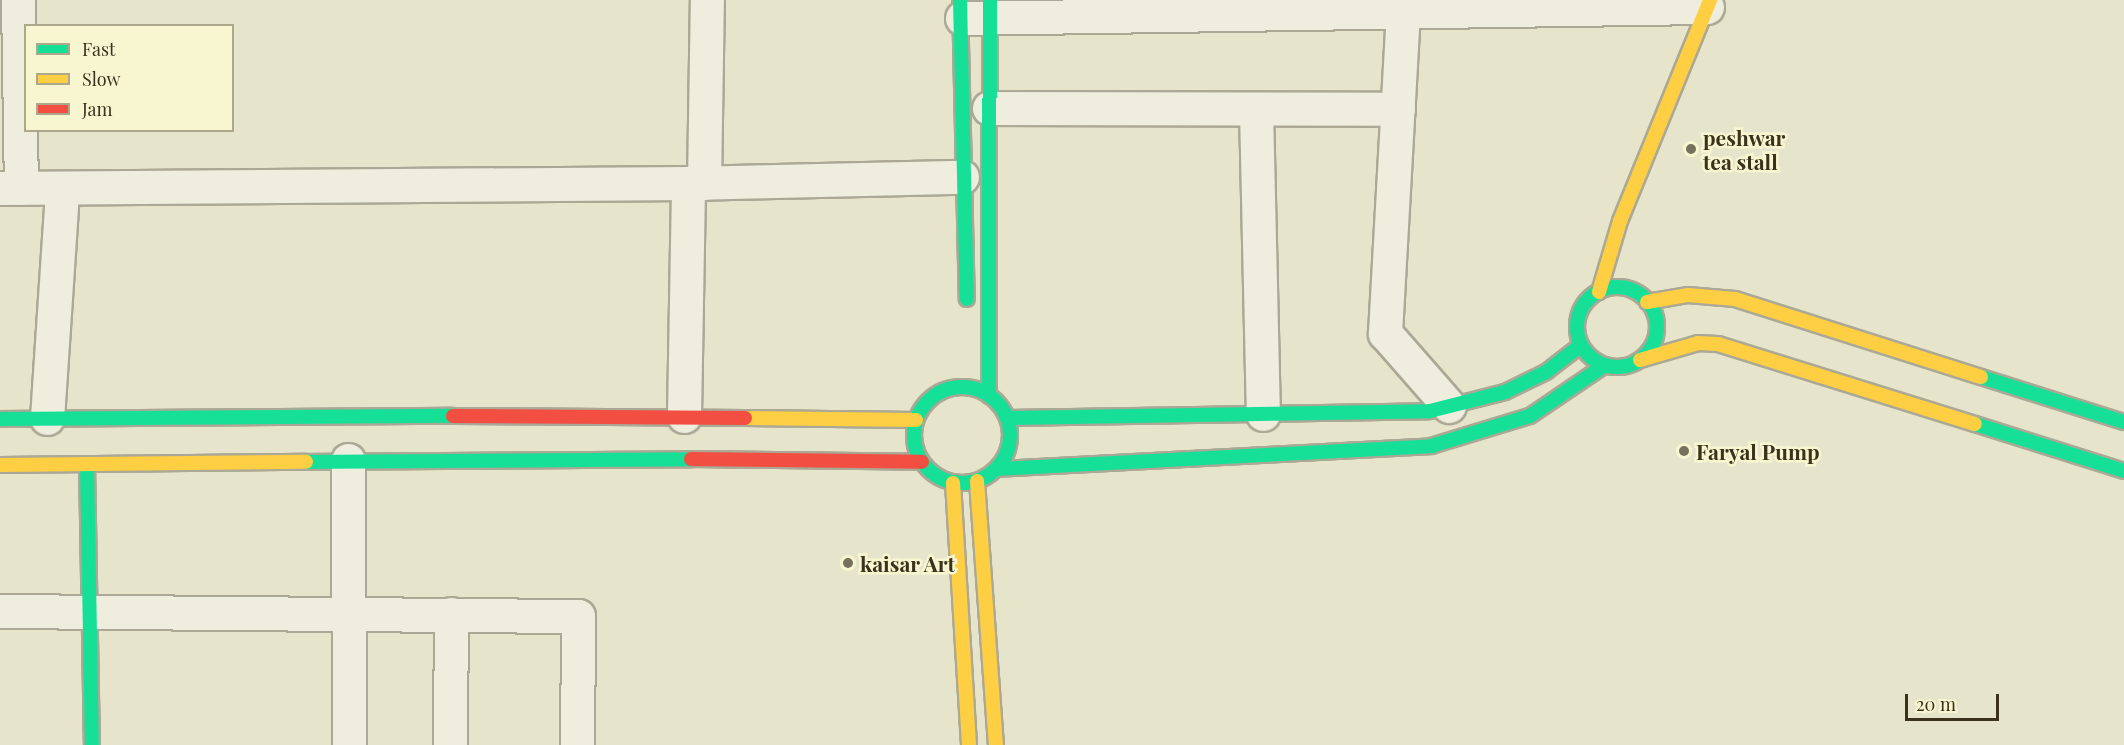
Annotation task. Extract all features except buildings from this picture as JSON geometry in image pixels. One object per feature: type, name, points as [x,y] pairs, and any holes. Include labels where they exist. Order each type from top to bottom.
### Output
[{"type":"main road","points":[[1708,3],[1634,187],[1599,292],[1579,314],[1577,333],[1581,345],[1605,365],[1623,366],[1698,343],[1718,344],[2124,471]]},
{"type":"main road","points":[[975,9],[989,108],[989,396]]},
{"type":"main road","points":[[968,318],[962,177],[975,9]]},
{"type":"main road","points":[[1599,292],[1620,287],[1647,302],[1655,316],[1656,333],[1651,348],[1640,360]]},
{"type":"main road","points":[[1647,302],[1689,295],[1735,299],[2124,422]]},
{"type":"main road","points":[[1007,418],[1430,411],[1505,392],[1546,372],[1571,356],[1581,345]]},
{"type":"main road","points":[[997,468],[1431,446],[1530,416],[1605,365]]},
{"type":"main road","points":[[970,382],[989,396],[1007,418],[1009,445],[997,468],[977,481],[954,483],[936,475],[922,462],[913,435],[916,420],[922,408],[943,391],[970,382]]},
{"type":"main road","points":[[0,419],[684,416],[916,420]]},
{"type":"main road","points":[[0,465],[348,460],[922,462]]},
{"type":"main road","points":[[87,464],[92,745]]},
{"type":"main road","points":[[977,481],[996,745]]},
{"type":"main road","points":[[954,483],[969,745]]},
{"type":"street","points":[[18,0],[11,188],[62,190],[696,183],[962,177]]},
{"type":"street","points":[[684,416],[707,0]]},
{"type":"street","points":[[975,9],[1403,11],[1708,3]]},
{"type":"street","points":[[1403,11],[1385,333],[1449,406]]},
{"type":"street","points":[[989,108],[1398,109]]},
{"type":"street","points":[[1256,108],[1263,414]]},
{"type":"street","points":[[47,418],[62,190]]},
{"type":"street","points":[[348,460],[349,745]]},
{"type":"street","points":[[0,611],[348,612],[578,616],[577,745]]},
{"type":"street","points":[[450,745],[451,614]]},
{"type":"traffic: fast","points":[[960,0],[967,299]]},
{"type":"traffic: fast","points":[[989,396],[990,0]]},
{"type":"traffic: fast","points":[[1617,287],[1632,290],[1645,299],[1654,312],[1657,327],[1654,342],[1645,355],[1632,364],[1617,367],[1602,364],[1589,355],[1580,342],[1577,327],[1580,312],[1589,299],[1602,290],[1617,287]]},
{"type":"traffic: fast","points":[[1007,418],[1430,411],[1505,392],[1546,372],[1581,345]]},
{"type":"traffic: fast","points":[[997,469],[1431,446],[1530,416],[1605,365]]},
{"type":"traffic: fast","points":[[1981,377],[2124,422]]},
{"type":"traffic: fast","points":[[962,387],[980,391],[996,401],[1006,417],[1010,435],[1006,453],[996,469],[980,479],[962,483],[944,479],[928,469],[918,453],[914,435],[918,417],[928,401],[944,391],[962,387]]},
{"type":"traffic: fast","points":[[0,419],[453,416]]},
{"type":"traffic: fast","points":[[1975,424],[2124,471]]},
{"type":"traffic: fast","points":[[306,462],[691,459]]},
{"type":"traffic: fast","points":[[87,464],[92,745]]},
{"type":"traffic: slow","points":[[1599,292],[1620,221],[1710,0]]},
{"type":"traffic: slow","points":[[1647,302],[1688,295],[1735,299],[1981,377]]},
{"type":"traffic: slow","points":[[1640,360],[1698,343],[1718,344],[1975,424]]},
{"type":"traffic: slow","points":[[745,418],[916,420]]},
{"type":"traffic: slow","points":[[0,465],[306,462]]},
{"type":"traffic: slow","points":[[977,481],[996,745]]},
{"type":"traffic: slow","points":[[953,483],[969,745]]},
{"type":"traffic: jam","points":[[453,416],[745,418]]},
{"type":"traffic: jam","points":[[691,459],[922,462]]},
{"type":"place","name":"peshwar tea stall","points":[[1691,149]]},
{"type":"place","name":"Faryal Pump","points":[[1684,451]]},
{"type":"place","name":"kaisar Art","points":[[848,563]]}]
